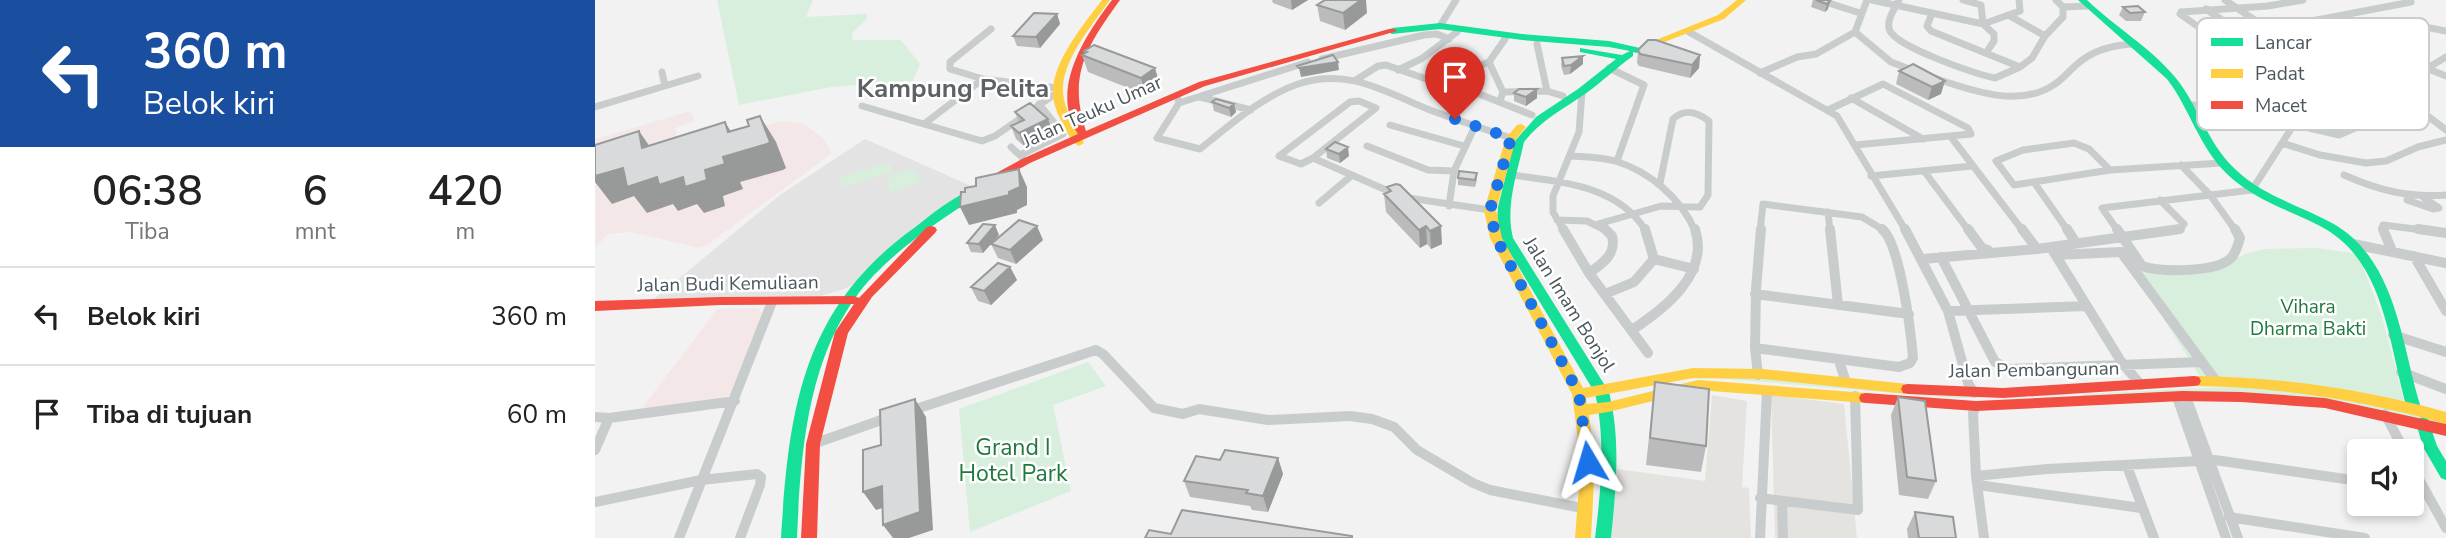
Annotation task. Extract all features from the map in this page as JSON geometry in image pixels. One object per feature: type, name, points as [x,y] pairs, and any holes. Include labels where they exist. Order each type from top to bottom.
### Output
[{"type":"main road","points":[[1081,139],[1074,120],[1071,82],[1092,27],[1106,0]]},
{"type":"main road","points":[[1081,139],[1066,121],[1058,90],[1075,42],[1116,0]]},
{"type":"main road","points":[[1490,210],[1511,138],[1532,115],[1626,52],[1696,23],[1721,10],[1731,0]]},
{"type":"main road","points":[[1626,52],[1689,32],[1721,17],[1742,0]]},
{"type":"main road","points":[[2085,3],[2170,76],[2197,120]]},
{"type":"main road","name":"Jalan Teuku Umar","points":[[809,538],[813,444],[842,332],[861,301],[887,271],[931,230],[986,191],[1081,139],[1171,97],[1237,73],[1383,32],[1440,26],[1626,52]]},
{"type":"main road","name":"Jalan Teuku Umar","points":[[789,538],[791,496],[802,416],[811,382],[830,332],[847,300],[892,252],[918,231],[1023,158],[1081,139],[1238,77],[1378,37],[1409,31],[1626,52]]},
{"type":"main road","name":"Jalan Imam Bonjol","points":[[1603,538],[1609,466],[1608,407],[1507,238],[1503,222],[1519,142],[1524,133],[1536,119],[1582,92],[1626,52]]},
{"type":"main road","points":[[2202,130],[2222,163],[2252,190],[2340,233],[2360,249],[2372,270],[2414,408]]},
{"type":"main road","name":"Jalan Imam Bonjol","points":[[1490,210],[1496,238],[1579,394],[1588,462],[1583,538]]},
{"type":"main road","name":"Jalan Budi Kemuliaan","points":[[595,306],[720,301],[861,301]]},
{"type":"main road","name":"Jalan Pembangunan","points":[[1579,394],[1602,393],[1658,377],[1691,373],[1846,382],[1975,399],[2216,381],[2341,390],[2446,418]]},
{"type":"main road","name":"Jalan Pembangunan","points":[[1583,410],[1608,407],[1687,386],[1855,396],[2086,402],[2230,397],[2325,403],[2446,430]]},
{"type":"main road","points":[[2078,390],[2086,402]]},
{"type":"main road","points":[[2423,423],[2430,447],[2446,474]]},
{"type":"street","points":[[1440,26],[1456,0]]},
{"type":"street","points":[[1819,0],[1860,13]]},
{"type":"street","points":[[1760,74],[1797,57],[1816,54],[1854,32],[1860,13],[1869,0],[1898,3],[1983,24],[2010,16],[2021,9],[2019,0]]},
{"type":"street","points":[[1963,0],[1981,5],[1983,24],[1995,36],[1986,53]]},
{"type":"street","points":[[1898,3],[1889,23],[1891,31],[1899,39],[1966,69],[1988,77],[1999,77],[2020,67],[2034,55],[2063,17],[2063,7],[2056,0]]},
{"type":"street","points":[[2225,0],[2254,18]]},
{"type":"street","points":[[2197,27],[2179,14],[2303,0]]},
{"type":"street","points":[[2327,18],[2411,2]]},
{"type":"street","points":[[2063,7],[2085,3]]},
{"type":"street","points":[[2206,9],[2219,18]]},
{"type":"street","points":[[1931,13],[1927,26],[1931,32],[2020,67]]},
{"type":"street","points":[[2010,16],[2046,36]]},
{"type":"street","points":[[2429,27],[2446,31]]},
{"type":"street","points":[[991,29],[948,66],[983,79],[1058,90]]},
{"type":"street","points":[[1689,32],[1837,116],[1923,258],[1948,311],[1975,399],[1973,413],[1977,480],[1984,538]]},
{"type":"street","points":[[1854,32],[1891,62],[1970,90],[2011,95],[2029,95],[2048,89],[2079,62],[2103,47],[2135,44]]},
{"type":"street","points":[[1453,36],[1423,35],[1383,43],[1179,101],[1157,138],[1200,149],[1251,110],[1278,94],[1316,79],[1341,76],[1511,138]]},
{"type":"street","points":[[1398,70],[1420,59],[1453,36]]},
{"type":"street","points":[[1435,82],[1489,62],[1505,39]]},
{"type":"street","points":[[1537,44],[1547,91]]},
{"type":"street","points":[[2429,67],[2446,57]]},
{"type":"street","points":[[1489,62],[1502,97]]},
{"type":"street","points":[[1356,80],[1378,66],[1386,65],[1435,82],[1502,97],[1532,115]]},
{"type":"street","points":[[1609,68],[1644,85],[1617,161]]},
{"type":"street","points":[[2429,69],[2446,76]]},
{"type":"street","points":[[663,72],[665,86]]},
{"type":"street","points":[[595,107],[698,76]]},
{"type":"street","points":[[923,124],[983,79]]},
{"type":"street","points":[[1828,110],[1877,84],[1886,85],[1971,131],[1969,135],[1855,145]]},
{"type":"street","points":[[862,106],[982,141],[995,136],[1058,90]]},
{"type":"street","points":[[1502,97],[1547,91],[1563,96]]},
{"type":"street","points":[[1582,92],[1582,122],[1571,156],[1556,181],[1551,203],[1557,220],[1589,273],[1648,353]]},
{"type":"street","points":[[1198,97],[1251,110]]},
{"type":"street","points":[[1851,98],[1923,139]]},
{"type":"street","points":[[1359,101],[1375,108],[1345,133],[1313,158],[1301,164],[1279,155],[1350,102],[1359,101]]},
{"type":"street","points":[[1011,147],[1023,158],[1063,134],[1039,104]]},
{"type":"street","points":[[2190,105],[2197,105]]},
{"type":"street","points":[[1557,220],[1598,224],[1635,212],[1681,203],[1700,207],[1707,195],[1709,121],[1704,117],[1687,112],[1680,113],[1673,119],[1660,183]]},
{"type":"street","points":[[2429,117],[2446,130]]},
{"type":"street","points":[[1892,120],[1901,141]]},
{"type":"street","points":[[1390,125],[1464,146]]},
{"type":"street","points":[[1449,206],[1454,171],[1475,126]]},
{"type":"street","points":[[2181,165],[2215,197],[2240,238],[2235,253],[2225,264],[2185,269],[2148,269],[2141,266],[2102,208],[2160,200],[2215,197],[2252,190],[2289,130]]},
{"type":"street","points":[[2322,130],[2339,135],[2350,130]]},
{"type":"street","points":[[1951,137],[2035,247]]},
{"type":"street","points":[[2282,143],[2328,157],[2366,163],[2386,161],[2418,147],[2446,140]]},
{"type":"street","points":[[2110,170],[2087,147],[2078,143],[1997,158],[1996,164],[2011,183],[2035,185],[2058,176],[2222,163]]},
{"type":"street","points":[[1367,146],[1428,170],[1454,171]]},
{"type":"street","points":[[1571,156],[1617,161],[1660,183],[1681,203],[1696,235],[1698,259],[1668,308],[1632,330]]},
{"type":"street","points":[[1313,158],[1402,197],[1490,210]]},
{"type":"street","points":[[1871,176],[1972,166]]},
{"type":"street","points":[[1924,171],[1982,248],[1990,250],[2035,247],[2053,251],[2121,252],[2216,381]]},
{"type":"street","points":[[1512,175],[1556,181],[1616,198],[1635,212],[1649,231],[1654,259],[1645,274],[1629,286],[1605,294]]},
{"type":"street","points":[[2344,175],[2433,209],[2439,208],[2423,198]]},
{"type":"street","points":[[1319,203],[1351,176]]},
{"type":"street","points":[[2035,185],[2076,243]]},
{"type":"street","points":[[2396,196],[2423,198],[2446,195]]},
{"type":"street","points":[[2053,251],[2076,243],[2170,232],[2183,227],[2184,224],[2160,200]]},
{"type":"street","points":[[1754,348],[1899,367],[1910,363],[1913,358],[1909,314],[1886,232],[1862,217],[1763,204],[1755,294],[1754,348],[1758,375]]},
{"type":"street","points":[[1828,212],[1838,305]]},
{"type":"street","points":[[1589,273],[1602,265],[1613,253],[1614,246],[1609,235],[1598,224]]},
{"type":"street","points":[[2392,251],[2383,226],[2446,233]]},
{"type":"street","points":[[2353,244],[2446,263]]},
{"type":"street","points":[[1923,258],[2035,247]]},
{"type":"street","points":[[2053,251],[2122,363],[2141,385]]},
{"type":"street","points":[[2414,256],[2446,311]]},
{"type":"street","points":[[1941,257],[1971,310],[1995,362],[2008,369],[2200,362]]},
{"type":"street","points":[[1654,259],[1694,269]]},
{"type":"street","points":[[1755,294],[1909,314]]},
{"type":"street","points":[[679,538],[772,303]]},
{"type":"street","points":[[1948,311],[2086,306]]},
{"type":"street","points":[[2393,335],[2446,352]]},
{"type":"street","points":[[813,444],[1096,350],[1103,354],[1154,408],[1184,414],[1199,409],[1268,420],[1350,415],[1372,419],[1394,427],[1417,450],[1473,483],[1490,490],[1587,509]]},
{"type":"street","points":[[1839,361],[1846,382]]},
{"type":"street","points":[[2401,372],[2446,389]]},
{"type":"street","points":[[1760,538],[1767,391]]},
{"type":"street","points":[[1760,498],[1858,510],[1855,396]]},
{"type":"street","points":[[2181,397],[2226,538]]},
{"type":"street","points":[[595,417],[608,418],[735,401]]},
{"type":"street","points":[[2385,415],[2398,439]]},
{"type":"street","points":[[595,448],[608,418]]},
{"type":"street","points":[[1977,480],[2047,468],[2203,460],[2347,479]]},
{"type":"street","points":[[2203,460],[2238,538]]},
{"type":"street","points":[[2127,466],[2154,538]]},
{"type":"street","points":[[595,502],[701,480],[757,474],[761,477],[740,538]]},
{"type":"street","points":[[1977,480],[2141,508]]},
{"type":"street","points":[[2425,490],[2446,528]]},
{"type":"street","points":[[1782,501],[1783,538]]},
{"type":"street","points":[[2229,517],[2365,538]]},
{"type":"shaded area","points":[[691,111],[694,121],[675,128],[677,137],[714,126],[717,137],[782,121],[804,124],[823,138],[832,153],[707,245],[699,248],[631,232],[608,234],[595,248],[595,139]]},
{"type":"shaded area","points":[[865,139],[978,189],[867,278],[844,289],[814,298],[654,299],[780,195]]},
{"type":"shaded area","points":[[758,308],[762,313],[731,395],[639,412],[717,309]]},
{"type":"shaded area","points":[[1712,395],[1747,401],[1742,487],[1749,488],[1751,538],[1611,538],[1617,469],[1705,481]]},
{"type":"shaded area","points":[[1771,395],[1844,404],[1857,538],[1775,538]]},
{"type":"green space","points":[[717,0],[813,0],[806,17],[867,14],[867,19],[852,33],[853,40],[901,40],[920,64],[913,81],[831,87],[739,105]]},
{"type":"green space","points":[[889,163],[892,172],[842,187],[840,177]]},
{"type":"green space","points":[[912,168],[922,181],[891,192],[887,184],[906,177],[889,182],[886,177]]},
{"type":"green space","name":"Vihara Dharma Bakti","points":[[2317,248],[2358,254],[2382,317],[2405,405],[2201,378],[2136,275],[2140,266],[2224,264],[2245,254],[2265,249]]},
{"type":"green space","name":"Grand I Hotel Park","points":[[1088,362],[1106,386],[1053,405],[1071,491],[970,532],[959,409]]},
{"type":"green space","points":[[1716,375],[2069,395],[1953,398],[1717,378],[1678,379],[1617,393],[1676,376]]},
{"type":"green space","points":[[2229,387],[2345,395],[2446,423],[2421,420],[2347,402],[2233,393],[2084,397],[2082,394]]},
{"type":"building","points":[[1325,0],[1361,0],[1343,13],[1317,5]]},
{"type":"building","points":[[2138,6],[2145,12],[2130,13],[2123,7]]},
{"type":"building","points":[[1034,13],[1057,14],[1036,37],[1013,36]]},
{"type":"building","points":[[1648,40],[1656,40],[1700,55],[1692,65],[1640,54],[1638,50]]},
{"type":"building","points":[[1094,45],[1155,68],[1141,78],[1082,55]]},
{"type":"building","points":[[1333,55],[1338,62],[1299,68],[1297,66]]},
{"type":"building","points":[[1583,56],[1571,65],[1564,66],[1562,58]]},
{"type":"building","points":[[1913,64],[1945,81],[1932,87],[1899,71]]},
{"type":"building","points":[[1519,89],[1537,89],[1526,97],[1514,93]]},
{"type":"building","points":[[1216,99],[1234,104],[1229,108],[1212,102]]},
{"type":"building","points":[[1030,103],[1048,119],[1019,133],[1011,126],[1024,120],[1015,112]]},
{"type":"building","points":[[760,116],[770,142],[723,157],[725,164],[705,170],[707,180],[685,187],[683,177],[659,185],[657,177],[627,187],[623,168],[595,176],[595,145],[639,131],[642,148],[725,122],[728,132],[749,126],[747,120]]},
{"type":"building","points":[[1335,142],[1348,147],[1339,154],[1326,149]]},
{"type":"building","points":[[1019,169],[1020,187],[1009,192],[1009,195],[960,207],[961,192],[965,192],[965,188],[976,186],[976,178]]},
{"type":"building","points":[[1459,171],[1477,173],[1475,180],[1458,178]]},
{"type":"building","points":[[1396,184],[1441,226],[1430,231],[1426,226],[1419,230],[1384,194],[1391,191],[1387,187]]},
{"type":"building","points":[[1019,220],[1037,226],[1010,250],[991,244]]},
{"type":"building","points":[[983,224],[995,225],[979,244],[967,243]]},
{"type":"building","points":[[998,263],[1010,267],[984,291],[971,287]]},
{"type":"building","points":[[1655,382],[1709,389],[1706,446],[1650,438]]},
{"type":"building","points":[[1898,397],[1925,401],[1936,481],[1907,477]]},
{"type":"building","points":[[915,399],[920,512],[883,525],[882,486],[863,492],[863,450],[881,445],[880,410]]},
{"type":"building","points":[[1225,450],[1278,458],[1263,496],[1246,493],[1248,490],[1184,481],[1196,456],[1220,460]]},
{"type":"building","points":[[1182,510],[1352,538],[1145,538],[1149,530],[1171,534]]},
{"type":"building","points":[[1915,512],[1953,517],[1956,538],[1919,538]]},
{"type":"traffic: fast","points":[[2082,0],[2170,77],[2197,124]]},
{"type":"traffic: fast","points":[[1392,31],[1440,26],[1522,37],[1609,44],[1637,50]]},
{"type":"traffic: fast","points":[[1583,50],[1624,58]]},
{"type":"traffic: fast","points":[[1603,538],[1610,446],[1602,392],[1507,238],[1503,222],[1519,142],[1525,134],[1630,54]]},
{"type":"traffic: fast","points":[[2200,130],[2220,160],[2247,185],[2261,195],[2339,232],[2364,256],[2389,311],[2414,408]]},
{"type":"traffic: fast","points":[[789,538],[793,473],[803,407],[823,344],[837,315],[856,288],[881,261],[910,236],[972,194]]},
{"type":"traffic: fast","points":[[2423,423],[2430,447],[2446,474]]},
{"type":"traffic: slow","points":[[1079,143],[1061,108],[1058,87],[1070,53],[1106,0]]},
{"type":"traffic: slow","points":[[1646,46],[1721,17],[1742,0]]},
{"type":"traffic: slow","points":[[1521,127],[1511,138],[1490,210],[1496,238],[1579,394],[1588,462],[1583,538]]},
{"type":"traffic: slow","points":[[1579,394],[1693,373],[1763,374],[1908,389]]},
{"type":"traffic: slow","points":[[2194,381],[2258,383],[2322,390],[2446,418]]},
{"type":"traffic: slow","points":[[1583,410],[1608,407],[1698,385],[1866,398]]},
{"type":"traffic: jam","points":[[1081,132],[1075,113],[1074,78],[1094,31],[1116,0]]},
{"type":"traffic: jam","points":[[993,179],[1026,161],[1202,84],[1392,31]]},
{"type":"traffic: jam","points":[[809,538],[813,444],[842,332],[868,294],[931,230]]},
{"type":"traffic: jam","points":[[595,306],[720,301],[854,300]]},
{"type":"traffic: jam","points":[[1908,389],[2003,393],[2194,381]]},
{"type":"traffic: jam","points":[[1866,398],[1976,406],[2182,396],[2241,397],[2325,403],[2446,430]]},
{"type":"district","name":"Kampung Pelita","points":[[953,88]]},
{"type":"route","points":[[1455,119],[1511,138],[1490,210],[1496,238],[1579,394],[1588,462]]}]
